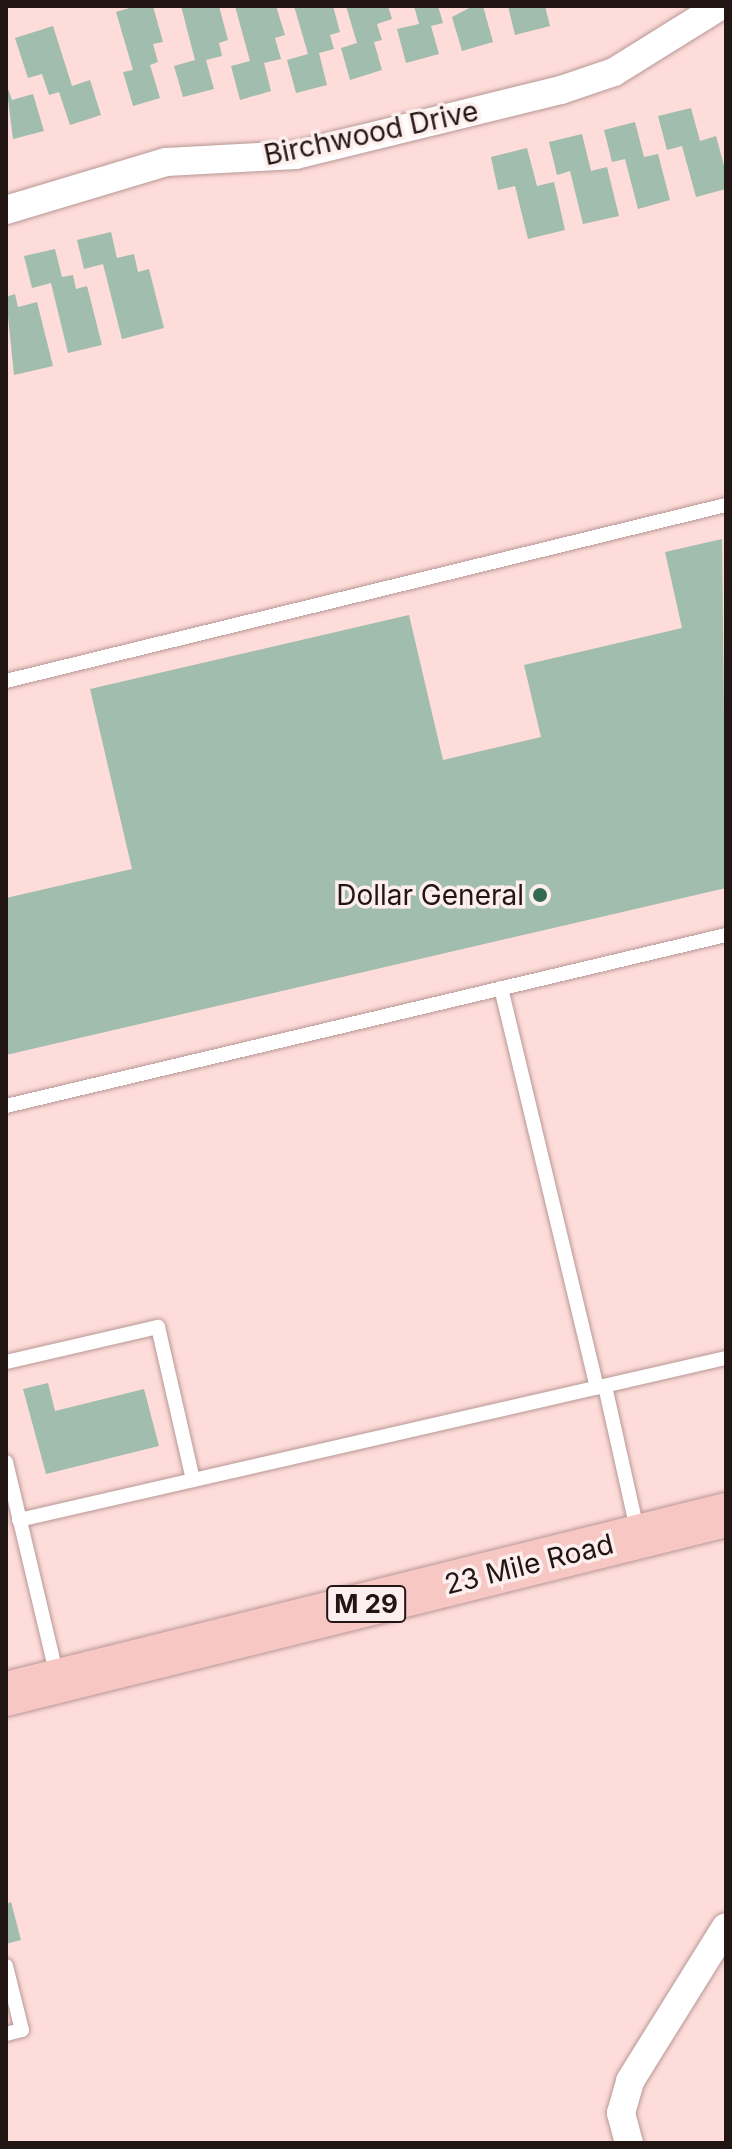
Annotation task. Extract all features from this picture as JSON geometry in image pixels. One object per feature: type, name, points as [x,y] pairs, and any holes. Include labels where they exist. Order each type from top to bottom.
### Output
[{"type":"main road","name":"23 Mile Road","points":[[6,1694],[726,1515]]},
{"type":"street","name":"Birchwood Drive","points":[[6,210],[166,162],[296,155],[561,90],[614,72],[720,6]]},
{"type":"street","points":[[629,2143],[621,2113],[630,2081],[726,1927]]},
{"type":"lane","points":[[6,681],[726,505]]},
{"type":"lane","points":[[6,1106],[726,935]]},
{"type":"lane","points":[[501,988],[638,1537]]},
{"type":"lane","points":[[6,1362],[158,1327],[193,1480]]},
{"type":"lane","points":[[19,1520],[726,1358]]},
{"type":"lane","points":[[6,1462],[58,1680]]},
{"type":"lane","points":[[6,1966],[22,2030],[6,2034]]},
{"type":"building","points":[[136,6],[153,6],[163,42],[153,44],[158,62],[150,65],[160,98],[133,106],[123,72],[133,70],[116,12]]},
{"type":"building","points":[[181,6],[219,6],[228,40],[219,43],[222,56],[206,60],[214,89],[183,97],[174,66],[195,60]]},
{"type":"building","points":[[235,6],[276,6],[285,35],[275,38],[281,59],[264,63],[271,91],[240,100],[231,66],[250,61]]},
{"type":"building","points":[[294,6],[333,6],[340,32],[330,35],[334,49],[319,53],[327,85],[296,93],[287,60],[308,54]]},
{"type":"building","points":[[346,6],[388,6],[392,19],[377,24],[382,40],[374,42],[382,70],[350,80],[341,48],[357,43]]},
{"type":"building","points":[[414,6],[438,6],[443,23],[431,26],[439,54],[406,63],[397,29],[419,24]]},
{"type":"building","points":[[473,6],[483,6],[493,42],[462,51],[452,17]]},
{"type":"building","points":[[508,6],[545,6],[550,26],[515,35]]},
{"type":"building","points":[[53,26],[72,86],[90,80],[101,115],[70,125],[59,92],[49,95],[42,74],[28,78],[15,38]]},
{"type":"building","points":[[6,83],[12,100],[33,94],[44,131],[13,139]]},
{"type":"building","points":[[691,108],[700,141],[716,136],[726,173],[726,189],[696,197],[682,146],[667,150],[658,116]]},
{"type":"building","points":[[635,122],[644,157],[658,154],[670,200],[638,209],[625,159],[612,162],[604,130]]},
{"type":"building","points":[[582,134],[591,171],[607,167],[619,216],[583,224],[570,171],[557,175],[549,142]]},
{"type":"building","points":[[527,148],[537,186],[554,182],[565,230],[528,239],[515,186],[498,190],[491,157]]},
{"type":"building","points":[[111,232],[117,258],[134,254],[138,272],[149,269],[164,328],[122,339],[103,264],[84,269],[77,240]]},
{"type":"building","points":[[55,249],[62,277],[73,275],[76,289],[87,286],[102,345],[68,353],[51,283],[32,288],[24,256]]},
{"type":"building","points":[[15,294],[18,307],[37,302],[53,366],[14,375],[6,297]]},
{"type":"building","points":[[722,539],[726,888],[6,1055],[6,898],[132,869],[90,689],[409,615],[443,760],[541,737],[524,665],[682,628],[665,552]]},
{"type":"building","points":[[48,1383],[55,1411],[144,1389],[159,1446],[46,1474],[23,1389]]},
{"type":"building","points":[[11,1902],[21,1940],[6,1944],[6,1904]]},
{"type":"place","name":"Dollar General","points":[[540,895]]}]
